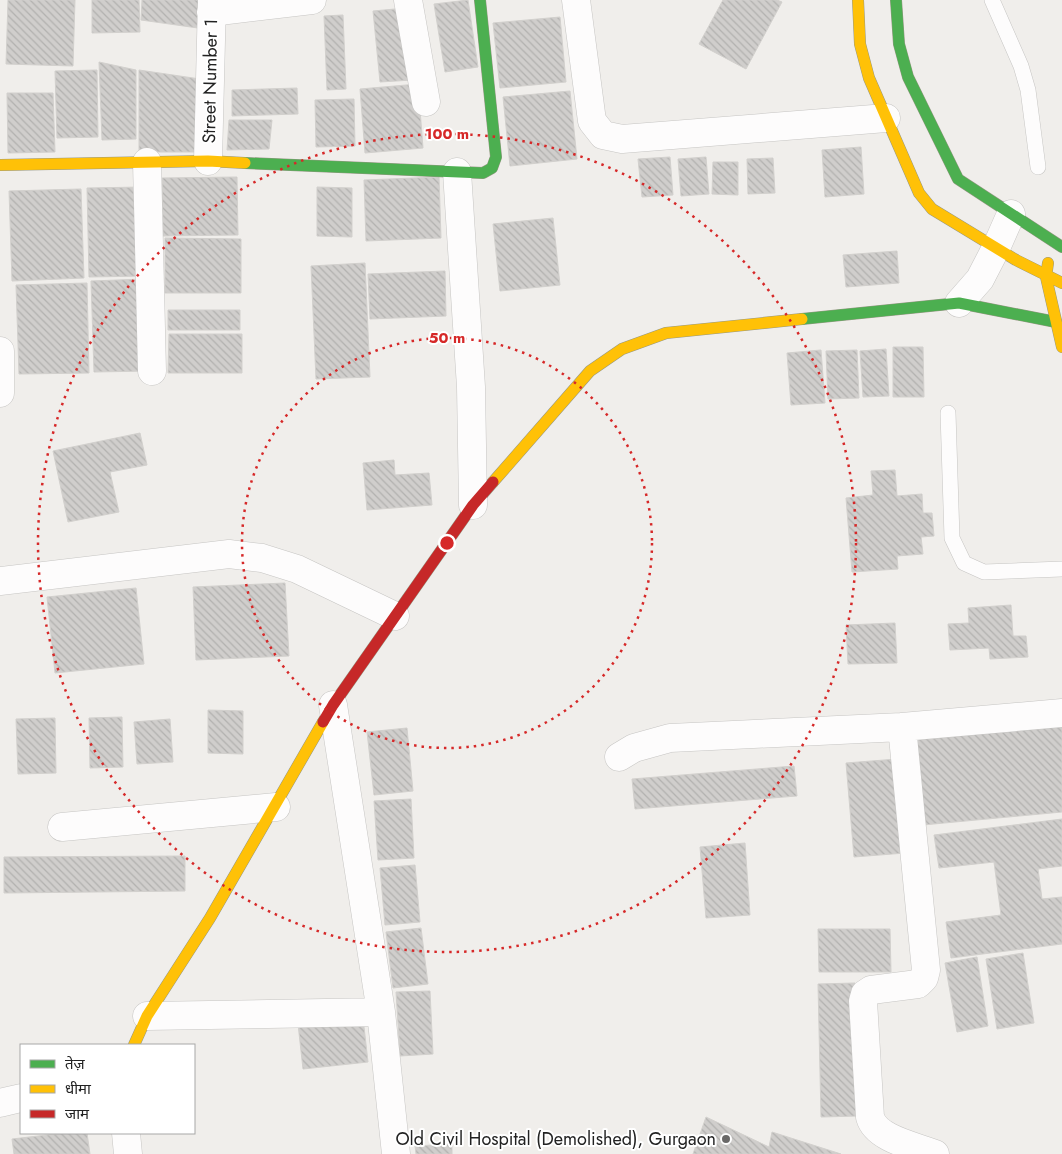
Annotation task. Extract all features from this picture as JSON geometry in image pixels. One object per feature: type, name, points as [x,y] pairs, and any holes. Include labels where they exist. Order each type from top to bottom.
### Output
[{"type":"street","points":[[212,6],[312,0]]},
{"type":"street","points":[[408,0],[426,102]]},
{"type":"street","points":[[0,165],[208,161],[483,173],[492,168],[496,157],[480,0]]},
{"type":"street","points":[[576,0],[592,121],[604,135],[622,139],[886,118]]},
{"type":"street","points":[[858,0],[860,44],[870,78],[919,193],[932,209],[996,248],[1062,283]]},
{"type":"street","points":[[896,0],[899,44],[908,77],[958,179],[1062,247]]},
{"type":"street","name":"Street Number 1","points":[[208,161],[212,6]]},
{"type":"street","points":[[147,162],[152,371]]},
{"type":"street","points":[[457,172],[471,387],[473,505]]},
{"type":"street","points":[[959,303],[980,279],[1011,214]]},
{"type":"street","points":[[1050,240],[1046,276],[1062,347]]},
{"type":"street","points":[[134,1044],[147,1016],[210,918],[276,807],[333,705],[473,505],[590,371],[622,349],[666,334],[959,303],[1056,322]]},
{"type":"street","points":[[0,351],[0,393]]},
{"type":"street","points":[[0,581],[229,554],[262,558],[297,569],[395,616]]},
{"type":"street","points":[[333,705],[381,1012],[396,1154]]},
{"type":"street","points":[[619,757],[634,748],[670,738],[902,727],[1062,713]]},
{"type":"street","points":[[902,727],[926,970],[924,978],[918,984],[871,990],[865,994],[870,1116],[872,1124],[885,1135],[935,1154]]},
{"type":"street","points":[[62,828],[276,807]]},
{"type":"street","points":[[147,1016],[381,1012]]},
{"type":"street","points":[[0,1103],[20,1098]]},
{"type":"street","points":[[126,1134],[128,1154]]},
{"type":"lane","points":[[992,0],[1021,66],[1028,90],[1038,167]]},
{"type":"lane","points":[[948,413],[952,538],[964,563],[984,572],[1062,569]]},
{"type":"building","points":[[8,0],[75,0],[73,66],[6,64]]},
{"type":"building","points":[[92,0],[139,0],[140,32],[92,33]]},
{"type":"building","points":[[142,0],[204,0],[205,29],[141,20]]},
{"type":"building","points":[[468,0],[478,67],[445,72],[434,4]]},
{"type":"building","points":[[723,0],[777,0],[782,2],[746,69],[699,44]]},
{"type":"building","points":[[406,8],[412,80],[380,82],[373,11]]},
{"type":"building","points":[[343,15],[346,89],[327,90],[324,16]]},
{"type":"building","points":[[560,17],[566,82],[500,88],[493,23]]},
{"type":"building","points":[[99,62],[136,70],[136,139],[102,140]]},
{"type":"building","points":[[97,70],[98,137],[57,138],[55,71]]},
{"type":"building","points":[[139,70],[200,79],[196,152],[139,152]]},
{"type":"building","points":[[418,84],[423,148],[365,153],[360,89]]},
{"type":"building","points":[[297,88],[298,114],[232,116],[232,90]]},
{"type":"building","points":[[570,91],[577,159],[510,166],[503,97]]},
{"type":"building","points":[[7,93],[53,93],[55,152],[8,153]]},
{"type":"building","points":[[354,99],[355,146],[316,147],[315,100]]},
{"type":"building","points":[[229,120],[272,120],[269,149],[227,150]]},
{"type":"building","points":[[861,147],[864,194],[825,197],[822,150]]},
{"type":"building","points":[[670,157],[673,195],[642,197],[638,159]]},
{"type":"building","points":[[706,157],[709,194],[681,196],[678,159]]},
{"type":"building","points":[[773,158],[775,193],[748,194],[747,159]]},
{"type":"building","points":[[713,162],[738,162],[738,195],[712,194]]},
{"type":"building","points":[[237,177],[238,235],[163,236],[162,178]]},
{"type":"building","points":[[439,177],[441,238],[366,241],[364,180]]},
{"type":"building","points":[[143,187],[145,276],[89,277],[87,188]]},
{"type":"building","points":[[317,187],[352,188],[352,237],[317,236]]},
{"type":"building","points":[[81,189],[84,278],[12,281],[9,191]]},
{"type":"building","points":[[553,218],[560,285],[500,291],[493,224]]},
{"type":"building","points":[[165,238],[241,239],[241,293],[165,293]]},
{"type":"building","points":[[897,251],[899,283],[846,287],[843,255]]},
{"type":"building","points":[[365,263],[370,377],[316,379],[311,266]]},
{"type":"building","points":[[445,271],[446,316],[370,319],[368,274]]},
{"type":"building","points":[[145,279],[148,371],[94,372],[91,281]]},
{"type":"building","points":[[87,283],[89,373],[19,374],[16,285]]},
{"type":"building","points":[[168,310],[240,310],[240,330],[168,330]]},
{"type":"building","points":[[169,334],[242,334],[242,373],[168,373]]},
{"type":"building","points":[[893,347],[923,347],[924,397],[893,397]]},
{"type":"building","points":[[886,349],[889,396],[863,397],[860,351]]},
{"type":"building","points":[[821,350],[825,403],[791,405],[787,353]]},
{"type":"building","points":[[857,350],[859,398],[828,399],[826,351]]},
{"type":"building","points":[[140,433],[147,465],[110,472],[119,512],[68,522],[53,451]]},
{"type":"building","points":[[394,460],[395,475],[429,473],[432,505],[367,510],[363,463]]},
{"type":"building","points":[[895,470],[897,496],[922,494],[923,513],[932,513],[934,536],[921,537],[923,554],[897,556],[898,569],[852,572],[846,498],[873,495],[871,471]]},
{"type":"building","points":[[285,583],[289,656],[196,660],[193,587]]},
{"type":"building","points":[[136,588],[144,664],[55,673],[47,597]]},
{"type":"building","points":[[1011,605],[1013,636],[1026,636],[1028,657],[990,659],[989,648],[950,650],[948,624],[969,623],[968,608]]},
{"type":"building","points":[[895,623],[897,663],[848,664],[846,625]]},
{"type":"building","points":[[208,710],[243,711],[243,754],[208,753]]},
{"type":"building","points":[[122,717],[123,767],[90,768],[89,718]]},
{"type":"building","points":[[55,718],[56,773],[18,774],[16,719]]},
{"type":"building","points":[[170,719],[173,762],[137,764],[134,722]]},
{"type":"building","points":[[1062,724],[1062,812],[923,825],[914,737]]},
{"type":"building","points":[[407,728],[413,791],[374,795],[367,732]]},
{"type":"building","points":[[897,759],[905,853],[854,857],[846,763]]},
{"type":"building","points":[[794,766],[797,796],[635,809],[632,779]]},
{"type":"building","points":[[411,799],[414,858],[378,860],[374,801]]},
{"type":"building","points":[[1062,819],[1062,866],[1038,869],[1042,899],[1062,897],[1062,944],[951,958],[946,922],[1001,915],[994,862],[939,868],[934,835]]},
{"type":"building","points":[[745,843],[750,915],[706,918],[700,847]]},
{"type":"building","points":[[185,856],[185,891],[4,893],[4,857]]},
{"type":"building","points":[[415,865],[420,922],[385,925],[380,868]]},
{"type":"building","points":[[421,928],[428,984],[393,988],[386,932]]},
{"type":"building","points":[[818,929],[890,929],[891,972],[819,972]]},
{"type":"building","points":[[1023,953],[1034,1023],[997,1029],[986,959]]},
{"type":"building","points":[[977,957],[988,1026],[957,1032],[945,963]]},
{"type":"building","points":[[855,983],[858,1116],[821,1117],[818,984]]},
{"type":"building","points":[[430,991],[433,1054],[400,1056],[396,992]]},
{"type":"building","points":[[363,1018],[368,1062],[303,1069],[298,1024]]},
{"type":"building","name":"Old Civil Hospital (Demolished), Gurgaon","points":[[706,1117],[769,1147],[772,1132],[841,1154],[693,1154]]},
{"type":"building","points":[[55,1134],[87,1134],[90,1154],[14,1154],[12,1139]]},
{"type":"building","points":[[452,1144],[452,1154],[416,1154],[415,1146]]},
{"type":"traffic: fast","points":[[245,163],[483,173],[492,168],[496,157],[480,0]]},
{"type":"traffic: fast","points":[[896,0],[899,44],[908,77],[958,179],[1062,247]]},
{"type":"traffic: fast","points":[[802,319],[959,303],[1056,322]]},
{"type":"traffic: slow","points":[[858,0],[860,44],[869,78],[919,193],[932,209],[1016,260],[1062,283]]},
{"type":"traffic: slow","points":[[0,165],[208,161],[245,163]]},
{"type":"traffic: slow","points":[[1048,263],[1046,277],[1062,347]]},
{"type":"traffic: slow","points":[[493,482],[590,371],[622,349],[666,333],[802,319]]},
{"type":"traffic: slow","points":[[134,1044],[147,1016],[210,918],[323,722]]},
{"type":"traffic: jam","points":[[323,722],[473,505],[493,482]]},
{"type":"place","name":"Old Civil Hospital (Demolished), Gurgaon","points":[[726,1139]]}]
